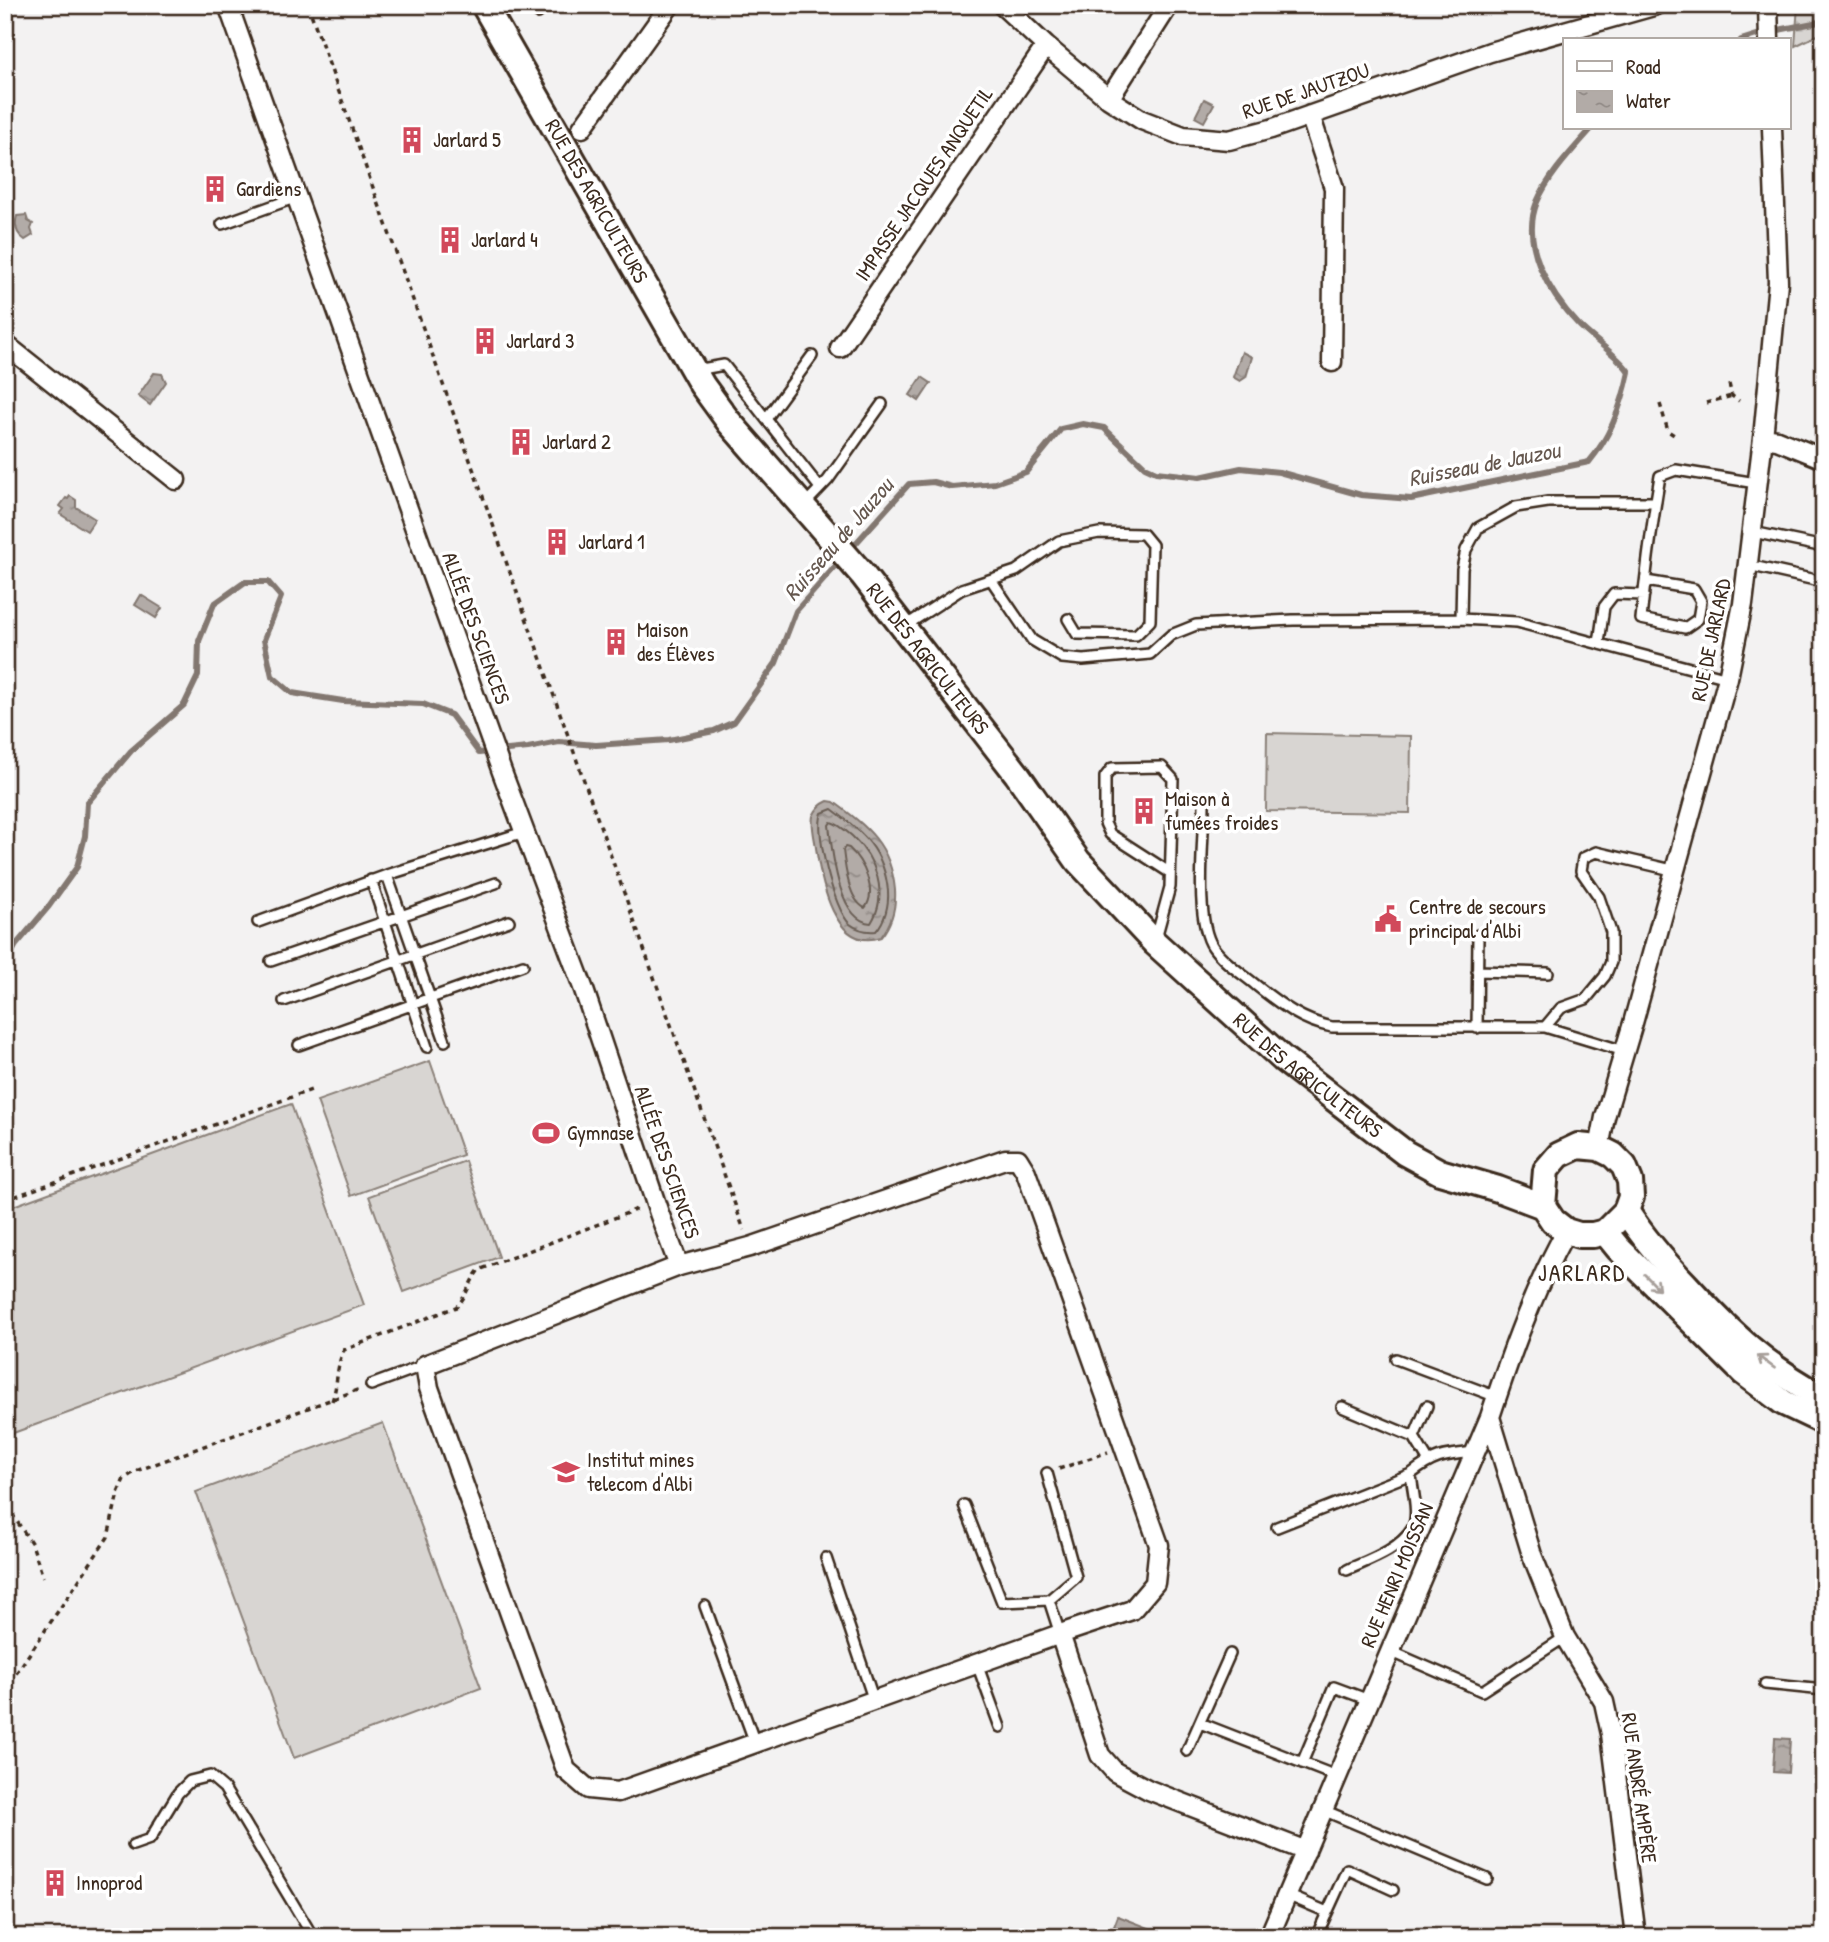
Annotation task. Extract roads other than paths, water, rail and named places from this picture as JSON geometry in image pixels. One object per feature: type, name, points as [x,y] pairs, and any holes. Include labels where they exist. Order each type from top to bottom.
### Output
[{"type":"street","name":"ALLÉE DES SCIENCES","points":[[228,5],[502,772],[584,990],[679,1266]]},
{"type":"street","name":"RUE DES AGRICULTEURS","points":[[484,5],[692,370],[729,422],[812,497],[835,542],[1017,774],[1078,861],[1155,943],[1283,1059],[1405,1153],[1440,1172],[1543,1206],[1553,1221],[1566,1231]]},
{"type":"street","points":[[582,128],[670,5]]},
{"type":"street","name":"RUE DE JAUTZOU","points":[[1002,5],[1109,99],[1142,120],[1183,136],[1229,140],[1271,129],[1490,52],[1657,5]]},
{"type":"street","points":[[1109,99],[1169,5]]},
{"type":"street","points":[[1768,5],[1769,38]]},
{"type":"street","name":"IMPASSE JACQUES ANQUETIL","points":[[840,348],[1046,46]]},
{"type":"street","points":[[1310,115],[1334,188],[1332,362]]},
{"type":"street","name":"RUE DE JARLARD","points":[[1599,1148],[1605,1117],[1728,678],[1748,565],[1778,282],[1772,130]]},
{"type":"street","points":[[5,344],[176,480]]},
{"type":"street","points":[[1763,438],[1777,440],[1824,459]]},
{"type":"street","points":[[1498,1189],[1519,1185],[1546,1172],[1559,1155],[1578,1146],[1599,1148],[1613,1155],[1624,1166],[1630,1181],[1631,1196],[1626,1211],[1605,1232],[1593,1236],[1579,1236],[1566,1231]]},
{"type":"street","points":[[1005,1160],[1018,1160],[1026,1172],[1159,1545],[1155,1583],[1132,1609],[618,1792],[588,1789],[566,1770],[429,1388],[425,1365],[679,1266],[750,1247],[1005,1160]]},
{"type":"street","points":[[1543,1206],[1546,1172]]},
{"type":"street","points":[[1626,1211],[1645,1241],[1709,1311],[1756,1356],[1791,1381],[1824,1398]]},
{"type":"street","name":"RUE HENRI MOISSAN","points":[[1269,1937],[1490,1418],[1512,1348],[1539,1283],[1566,1231]]},
{"type":"street","points":[[1605,1232],[1744,1373],[1784,1403],[1824,1422]]},
{"type":"street","name":"RUE ANDRÉ AMPÈRE","points":[[1490,1418],[1532,1555],[1565,1637],[1604,1702],[1611,1734],[1636,1937]]},
{"type":"street","points":[[1060,1634],[1100,1755],[1115,1772],[1149,1790],[1306,1851]]},
{"type":"lane","points":[[530,5],[538,13]]},
{"type":"lane","points":[[222,224],[297,197]]},
{"type":"lane","points":[[766,419],[812,356]]},
{"type":"lane","points":[[692,370],[724,365],[766,419],[812,497],[828,480],[882,404]]},
{"type":"lane","points":[[1646,581],[1694,589],[1701,601],[1698,619],[1685,628],[1641,618],[1660,476],[1676,470],[1756,483]]},
{"type":"lane","points":[[1461,619],[1462,569],[1466,550],[1478,528],[1516,508],[1548,502],[1656,502]]},
{"type":"lane","points":[[1753,532],[1824,547]]},
{"type":"lane","points":[[903,627],[962,589],[1016,571],[1059,541],[1099,533],[1143,534],[1152,545],[1150,621],[1136,635],[1077,634],[1068,619]]},
{"type":"lane","points":[[1748,565],[1824,582]]},
{"type":"lane","points":[[992,581],[1032,640],[1062,658],[1083,660],[1150,654],[1171,635],[1196,625],[1293,620],[1461,619],[1517,621],[1728,678]]},
{"type":"lane","points":[[1599,643],[1604,607],[1614,594],[1644,595]]},
{"type":"lane","points":[[1155,943],[1170,887],[1173,779],[1162,767],[1112,768],[1105,777],[1105,823],[1110,834],[1170,872]]},
{"type":"lane","points":[[1204,804],[1202,905],[1205,933],[1213,949],[1230,965],[1287,1010],[1317,1024],[1332,1027],[1545,1027],[1624,1051]]},
{"type":"lane","points":[[258,922],[371,880],[524,832]]},
{"type":"lane","points":[[1545,1027],[1561,1008],[1586,999],[1605,976],[1611,962],[1611,932],[1599,897],[1581,872],[1583,858],[1596,852],[1676,871]]},
{"type":"lane","points":[[387,875],[445,1041]]},
{"type":"lane","points":[[371,880],[427,1047]]},
{"type":"lane","points":[[271,961],[496,883]]},
{"type":"lane","points":[[284,1001],[509,921]]},
{"type":"lane","points":[[1477,1028],[1478,935]]},
{"type":"lane","points":[[299,1045],[523,965]]},
{"type":"lane","points":[[1477,971],[1548,973]]},
{"type":"lane","points":[[1396,1359],[1497,1397]]},
{"type":"lane","points":[[371,1385],[425,1365]]},
{"type":"lane","points":[[1414,1437],[1427,1406]]},
{"type":"lane","points":[[1342,1407],[1414,1437],[1428,1460]]},
{"type":"lane","points":[[1278,1527],[1410,1474],[1428,1460],[1475,1452]]},
{"type":"lane","points":[[964,1505],[1002,1602],[1049,1600],[1076,1577],[1047,1473]]},
{"type":"lane","points":[[1348,1570],[1391,1550],[1413,1528],[1415,1510],[1410,1474]]},
{"type":"lane","points":[[825,1558],[874,1701]]},
{"type":"lane","points":[[1049,1600],[1060,1634]]},
{"type":"lane","points":[[705,1606],[755,1744]]},
{"type":"lane","points":[[1390,1651],[1482,1692],[1565,1637]]},
{"type":"lane","points":[[1187,1751],[1230,1654]]},
{"type":"lane","points":[[977,1664],[1000,1727]]},
{"type":"lane","points":[[1765,1684],[1824,1690]]},
{"type":"lane","points":[[1302,1763],[1334,1687],[1369,1700]]},
{"type":"lane","points":[[1200,1723],[1336,1776]]},
{"type":"lane","points":[[132,1845],[150,1839],[178,1793],[190,1781],[211,1776],[224,1788],[313,1937]]},
{"type":"lane","points":[[1323,1810],[1488,1879]]},
{"type":"lane","points":[[1316,1937],[1347,1869],[1393,1890]]},
{"type":"lane","points":[[1287,1895],[1327,1912]]},
{"type":"water","points":[[1204,99],[1214,104],[1204,122],[1195,117]]},
{"type":"water","points":[[26,215],[28,221],[33,224],[33,235],[25,240],[16,230],[16,223],[17,216]]},
{"type":"water","points":[[1242,352],[1252,357],[1246,377],[1240,381],[1233,377]]},
{"type":"water","points":[[154,373],[162,374],[166,382],[150,405],[138,396]]},
{"type":"water","points":[[922,377],[931,383],[919,401],[910,395]]},
{"type":"water","points":[[70,496],[76,500],[76,507],[95,519],[87,531],[60,514],[64,509],[60,506]]},
{"type":"water","points":[[141,595],[162,608],[156,618],[135,605]]},
{"type":"water","points":[[828,801],[834,802],[867,829],[876,838],[889,861],[895,902],[891,920],[881,937],[865,939],[852,934],[841,924],[826,894],[813,832],[813,816],[821,805]]},
{"type":"water","points":[[1775,1738],[1790,1739],[1788,1773],[1773,1772]]},
{"type":"water","points":[[1118,1916],[1149,1928],[1146,1937],[1124,1937],[1112,1932]]},
{"type":"waterway","name":"Ruisseau de Jauzou","points":[[1747,38],[1824,21]]},
{"type":"waterway","name":"Ruisseau de Jauzou","points":[[848,552],[909,484],[933,482],[952,487],[995,483],[1026,472],[1061,429],[1083,424],[1104,428],[1145,467],[1156,472],[1200,477],[1241,468],[1279,472],[1361,495],[1411,499],[1589,462],[1604,442],[1615,420],[1629,372],[1578,324],[1557,298],[1540,267],[1532,235],[1533,218],[1542,192],[1590,130]]},
{"type":"waterway","name":"Ruisseau de Jauzou","points":[[5,964],[16,945],[77,867],[85,836],[87,803],[131,751],[184,705],[198,676],[199,641],[214,604],[245,582],[268,582],[281,597],[264,640],[272,676],[292,693],[343,701],[423,704],[451,715],[479,753],[559,742],[596,745],[669,740],[714,731],[734,722],[776,663],[796,611],[841,560]]},
{"type":"place","name":"Jarlard 5","points":[[412,140]]},
{"type":"place","name":"Gardiens","points":[[215,189]]},
{"type":"place","name":"Jarlard 4","points":[[450,240]]},
{"type":"place","name":"Jarlard 3","points":[[485,341]]},
{"type":"place","name":"Jarlard 2","points":[[521,442]]},
{"type":"place","name":"Jarlard 1","points":[[557,542]]},
{"type":"place","name":"Maison des Élèves","points":[[616,642]]},
{"type":"place","name":"Maison à fumées froides","points":[[1144,811]]},
{"type":"place","name":"Centre de secours principal d'Albi","points":[[1388,919]]},
{"type":"place","name":"Gymnase","points":[[546,1133]]},
{"type":"place","name":"Institut mines telecom d'Albi","points":[[566,1472]]},
{"type":"place","name":"Innoprod","points":[[55,1883]]},
{"type":"district","name":"JARLARD","points":[[1582,1273]]}]
